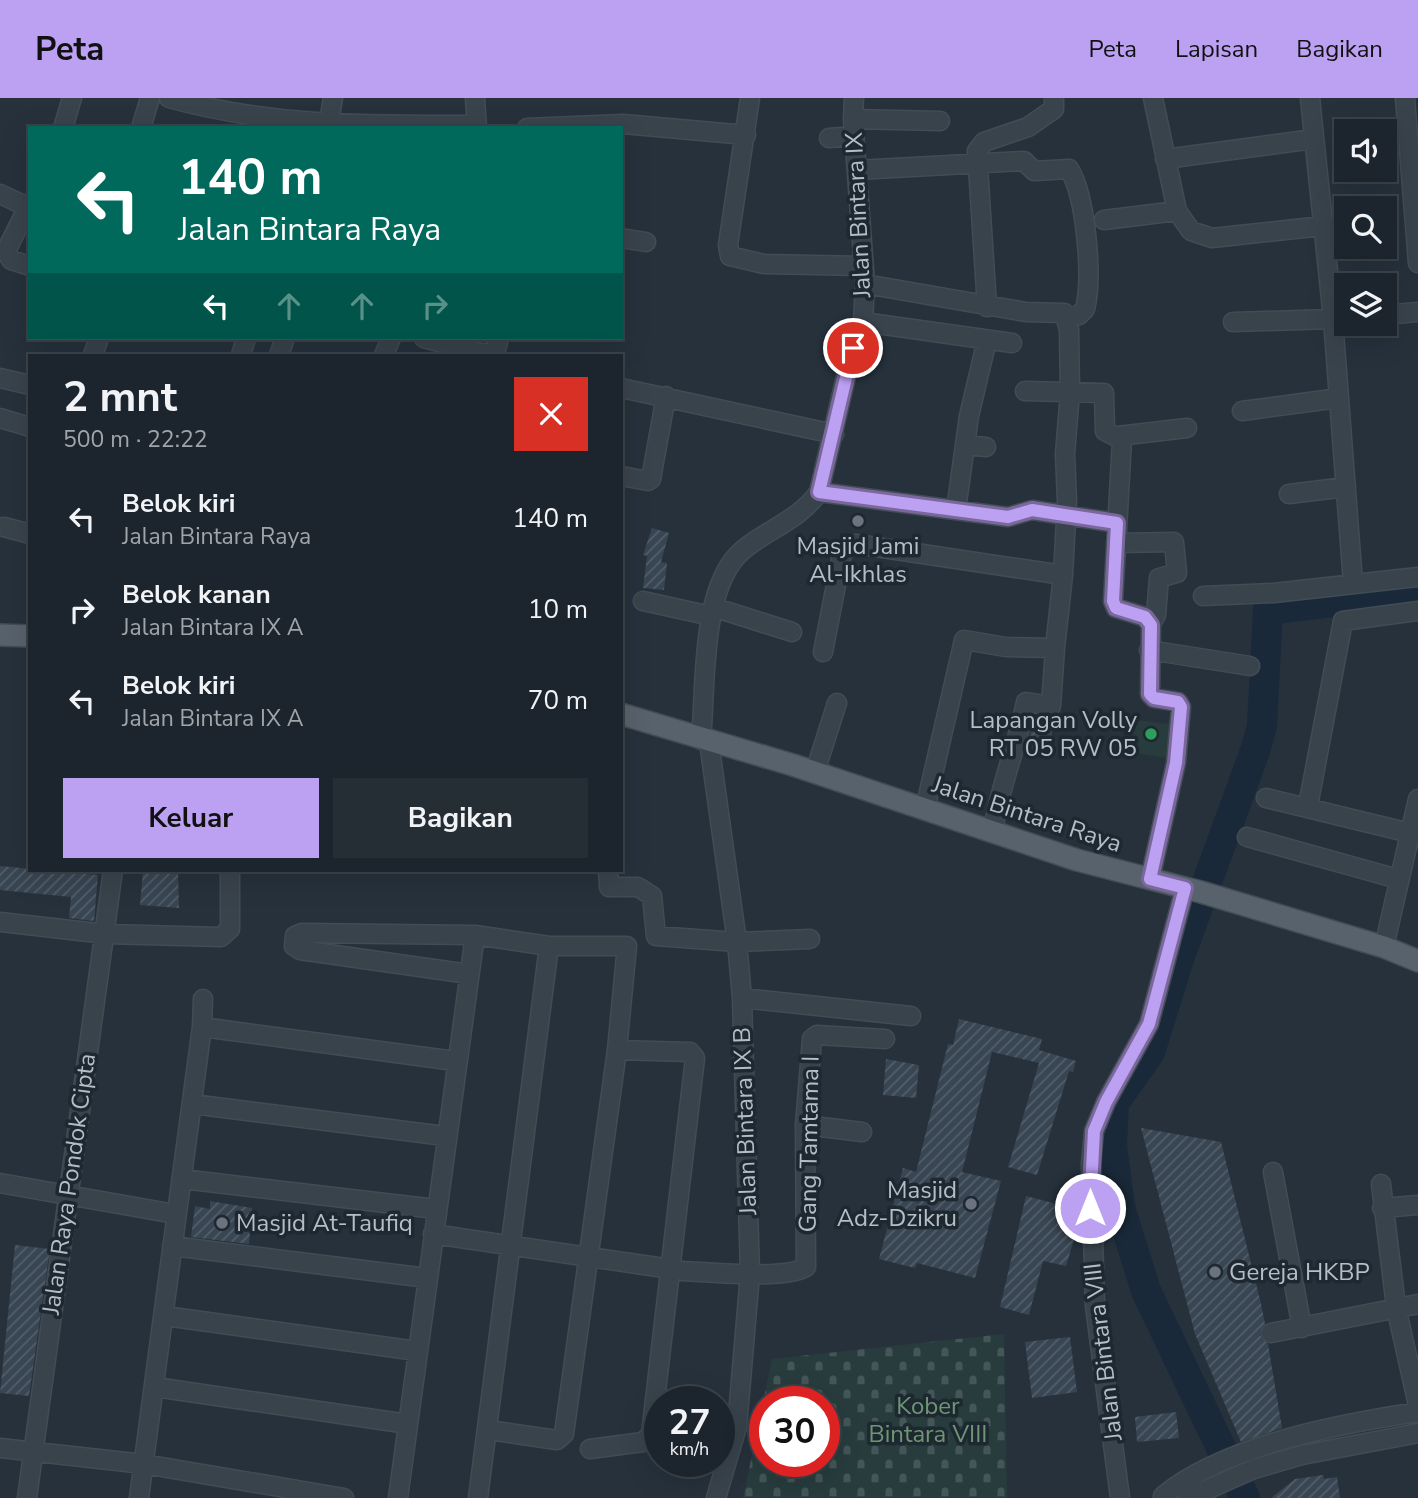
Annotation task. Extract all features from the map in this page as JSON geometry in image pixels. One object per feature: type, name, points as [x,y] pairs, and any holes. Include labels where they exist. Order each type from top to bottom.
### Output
[{"type":"main road","points":[[0,635],[28,636]]},
{"type":"main road","name":"Jalan Bintara Raya","points":[[623,715],[815,772],[1077,860],[1193,890],[1384,947],[1418,961]]},
{"type":"street","points":[[65,126],[72,98]]},
{"type":"street","points":[[142,126],[150,98]]},
{"type":"street","points":[[169,98],[214,111],[285,122],[328,126],[402,126]]},
{"type":"street","points":[[328,126],[333,98]]},
{"type":"street","points":[[475,98],[477,126]]},
{"type":"street","points":[[750,98],[728,246],[730,256],[764,264],[864,266]]},
{"type":"street","name":"Jalan Bintara IX","points":[[819,492],[850,355],[863,322],[865,284],[853,127],[854,98]]},
{"type":"street","points":[[988,307],[977,151],[984,142],[1028,127],[1054,109],[1054,98]]},
{"type":"street","points":[[1153,98],[1177,211],[1191,231],[1212,238],[1323,226]]},
{"type":"street","points":[[1310,98],[1323,226],[1334,289]]},
{"type":"street","points":[[1405,98],[1418,263]]},
{"type":"street","points":[[829,138],[853,127],[940,121]]},
{"type":"street","points":[[575,126],[623,124],[746,135]]},
{"type":"street","points":[[1165,159],[1314,139]]},
{"type":"street","points":[[857,170],[1024,161],[1034,171],[1065,168],[1071,171],[1089,258],[1085,309],[1079,315],[1066,317]]},
{"type":"street","points":[[0,194],[28,206]]},
{"type":"street","points":[[28,208],[6,251],[11,260],[28,265]]},
{"type":"street","points":[[1104,220],[1177,211]]},
{"type":"street","points":[[623,238],[646,242]]},
{"type":"street","points":[[865,284],[988,307],[1026,312],[1060,311],[1066,317],[1070,392],[1065,454],[1066,514],[1051,706],[1026,702],[1016,749],[998,800],[993,830]]},
{"type":"street","points":[[1397,314],[1418,312]]},
{"type":"street","points":[[1233,322],[1334,318]]},
{"type":"street","points":[[863,322],[1012,343]]},
{"type":"street","points":[[1339,336],[1339,398],[1353,583]]},
{"type":"street","points":[[431,340],[480,354]]},
{"type":"street","points":[[956,510],[965,445],[987,340]]},
{"type":"street","points":[[0,378],[28,384]]},
{"type":"street","points":[[623,388],[834,434]]},
{"type":"street","points":[[1025,391],[1104,393],[1105,431],[1108,435],[1187,428]]},
{"type":"street","points":[[623,476],[648,481],[651,479],[666,396]]},
{"type":"street","points":[[1242,411],[1339,398]]},
{"type":"street","points":[[0,418],[28,426]]},
{"type":"street","points":[[1118,436],[1122,440],[1123,452],[1116,543],[1116,608],[1145,617],[1150,624]]},
{"type":"street","points":[[965,445],[986,447]]},
{"type":"street","points":[[1289,494],[1346,488]]},
{"type":"street","points":[[705,741],[712,612],[731,562],[743,550],[805,510],[819,492],[1008,517],[1032,510],[1117,523]]},
{"type":"street","points":[[4,527],[28,533]]},
{"type":"street","points":[[1116,543],[1174,542],[1177,573],[1159,578],[1156,615],[1150,624],[1150,694],[1154,698],[1178,702],[1181,707],[1176,763],[1150,879]]},
{"type":"street","points":[[823,652],[842,554],[849,545],[1063,575]]},
{"type":"street","points":[[1203,596],[1258,594],[1418,577]]},
{"type":"street","points":[[643,601],[712,612],[792,632]]},
{"type":"street","points":[[1308,806],[1343,621],[1418,611]]},
{"type":"street","points":[[925,809],[964,640],[1055,651]]},
{"type":"street","points":[[1149,650],[1250,666]]},
{"type":"street","points":[[815,772],[837,703]]},
{"type":"street","name":"Jalan Bintara IX B","points":[[705,741],[737,942],[742,998],[750,1274],[737,1427],[716,1498]]},
{"type":"street","points":[[1266,798],[1308,806],[1410,833]]},
{"type":"street","points":[[1384,947],[1418,799]]},
{"type":"street","points":[[1247,837],[1398,879]]},
{"type":"street","name":"Jalan Raya Pondok Cipta","points":[[27,1498],[66,1197],[113,872]]},
{"type":"street","points":[[0,922],[105,934],[225,936],[230,929],[230,872]]},
{"type":"street","points":[[608,878],[638,887],[652,896],[656,936],[737,942],[810,939]]},
{"type":"street","name":"Jalan Bintara VIII","points":[[1121,1498],[1095,1306],[1091,1164],[1094,1131],[1106,1102],[1149,1024],[1193,890]]},
{"type":"street","points":[[470,974],[300,950],[294,946],[295,936],[302,933],[475,935],[549,946],[627,946],[617,1050],[565,1434],[557,1440],[489,1430]]},
{"type":"street","points":[[398,1498],[455,1061],[475,935]]},
{"type":"street","points":[[478,1498],[489,1430],[549,946]]},
{"type":"street","points":[[742,998],[911,1016]]},
{"type":"street","points":[[139,1498],[165,1316],[175,1213],[202,1027],[203,999]]},
{"type":"street","points":[[202,1027],[455,1061]]},
{"type":"street","name":"Gang Tamtama I","points":[[750,1274],[799,1270],[808,1264],[805,1125],[809,1056],[814,1036],[886,1039]]},
{"type":"street","points":[[590,1449],[643,1442],[651,1434],[677,1270],[694,1054],[617,1050]]},
{"type":"street","points":[[192,1104],[446,1136]]},
{"type":"street","points":[[805,1125],[862,1132]]},
{"type":"street","points":[[1273,1172],[1302,1328]]},
{"type":"street","points":[[182,1179],[436,1209]]},
{"type":"street","points":[[0,1183],[66,1197],[175,1213]]},
{"type":"street","points":[[1381,1184],[1396,1307],[1418,1405]]},
{"type":"street","points":[[1382,1209],[1418,1205]]},
{"type":"street","points":[[433,1234],[677,1270],[750,1274]]},
{"type":"street","points":[[172,1246],[427,1278]]},
{"type":"street","points":[[1271,1333],[1418,1304]]},
{"type":"street","points":[[165,1316],[417,1351]]},
{"type":"street","points":[[155,1387],[408,1424]]},
{"type":"street","points":[[1163,1497],[1179,1482],[1222,1473],[1251,1461],[1296,1436],[1356,1422],[1418,1412]]},
{"type":"street","points":[[1251,1461],[1302,1455],[1418,1433]]},
{"type":"street","points":[[1296,1436],[1302,1455]]},
{"type":"street","points":[[0,1448],[144,1464],[344,1498]]},
{"type":"street","points":[[1188,1498],[1222,1473]]},
{"type":"green space","name":"Lapangan Volly RT 05 RW 05","points":[[1128,719],[1177,725],[1172,759],[1123,751]]},
{"type":"green space","name":"Kober Bintara VIII","points":[[1004,1334],[1007,1498],[743,1498],[749,1469],[749,1477],[840,1477],[840,1386],[766,1386],[772,1359]]},
{"type":"building","points":[[652,528],[669,533],[661,562],[667,563],[664,590],[643,588],[647,556],[643,555]]},
{"type":"building","points":[[1035,715],[1051,717],[1053,751],[1032,750],[1032,745],[1027,745]]},
{"type":"building","points":[[0,866],[28,869],[28,872],[98,875],[94,921],[69,918],[71,897],[0,890]]},
{"type":"building","points":[[143,872],[178,872],[179,908],[140,905]]},
{"type":"building","points":[[959,1019],[1042,1039],[1039,1050],[1076,1061],[1073,1072],[1069,1071],[1037,1175],[1008,1167],[1039,1063],[992,1052],[962,1172],[1001,1181],[975,1278],[917,1263],[915,1268],[879,1259],[903,1168],[916,1172],[948,1044],[953,1045]]},
{"type":"building","points":[[886,1059],[919,1065],[916,1098],[883,1095]]},
{"type":"building","name":"Gereja HKBP","points":[[1141,1128],[1221,1142],[1261,1304],[1265,1324],[1260,1335],[1268,1344],[1282,1428],[1241,1442],[1195,1334]]},
{"type":"building","points":[[1026,1196],[1081,1214],[1066,1266],[1043,1261],[1029,1315],[1000,1307]]},
{"type":"building","name":"Masjid At-Taufiq","points":[[210,1201],[252,1208],[249,1244],[191,1237],[195,1206],[210,1209]]},
{"type":"building","points":[[15,1245],[50,1249],[29,1396],[0,1393]]},
{"type":"building","points":[[1070,1337],[1077,1392],[1032,1398],[1025,1342]]},
{"type":"building","points":[[1176,1412],[1179,1438],[1137,1442],[1135,1417]]},
{"type":"building","points":[[1323,1475],[1324,1479],[1337,1477],[1340,1498],[1271,1498],[1295,1479]]},
{"type":"waterway","points":[[1245,1498],[1146,1291],[1120,1207],[1112,1146],[1114,1103],[1150,1052],[1180,956],[1255,751],[1262,726],[1268,610],[1418,592]]},
{"type":"place","name":"Masjid Jami Al-Ikhlas","points":[[858,521]]},
{"type":"place","name":"Lapangan Volly RT 05 RW 05","points":[[1151,734]]},
{"type":"place","name":"Masjid Adz-Dzikru","points":[[971,1204]]},
{"type":"place","name":"Masjid At-Taufiq","points":[[222,1223]]},
{"type":"place","name":"Gereja HKBP","points":[[1215,1272]]},
{"type":"route","points":[[853,348],[819,492],[1008,517],[1032,510],[1117,523],[1113,601],[1116,608],[1145,617],[1151,625],[1150,694],[1154,698],[1178,702],[1181,707],[1176,763],[1150,879],[1185,888],[1149,1024],[1106,1102],[1094,1131],[1090,1208]]}]
